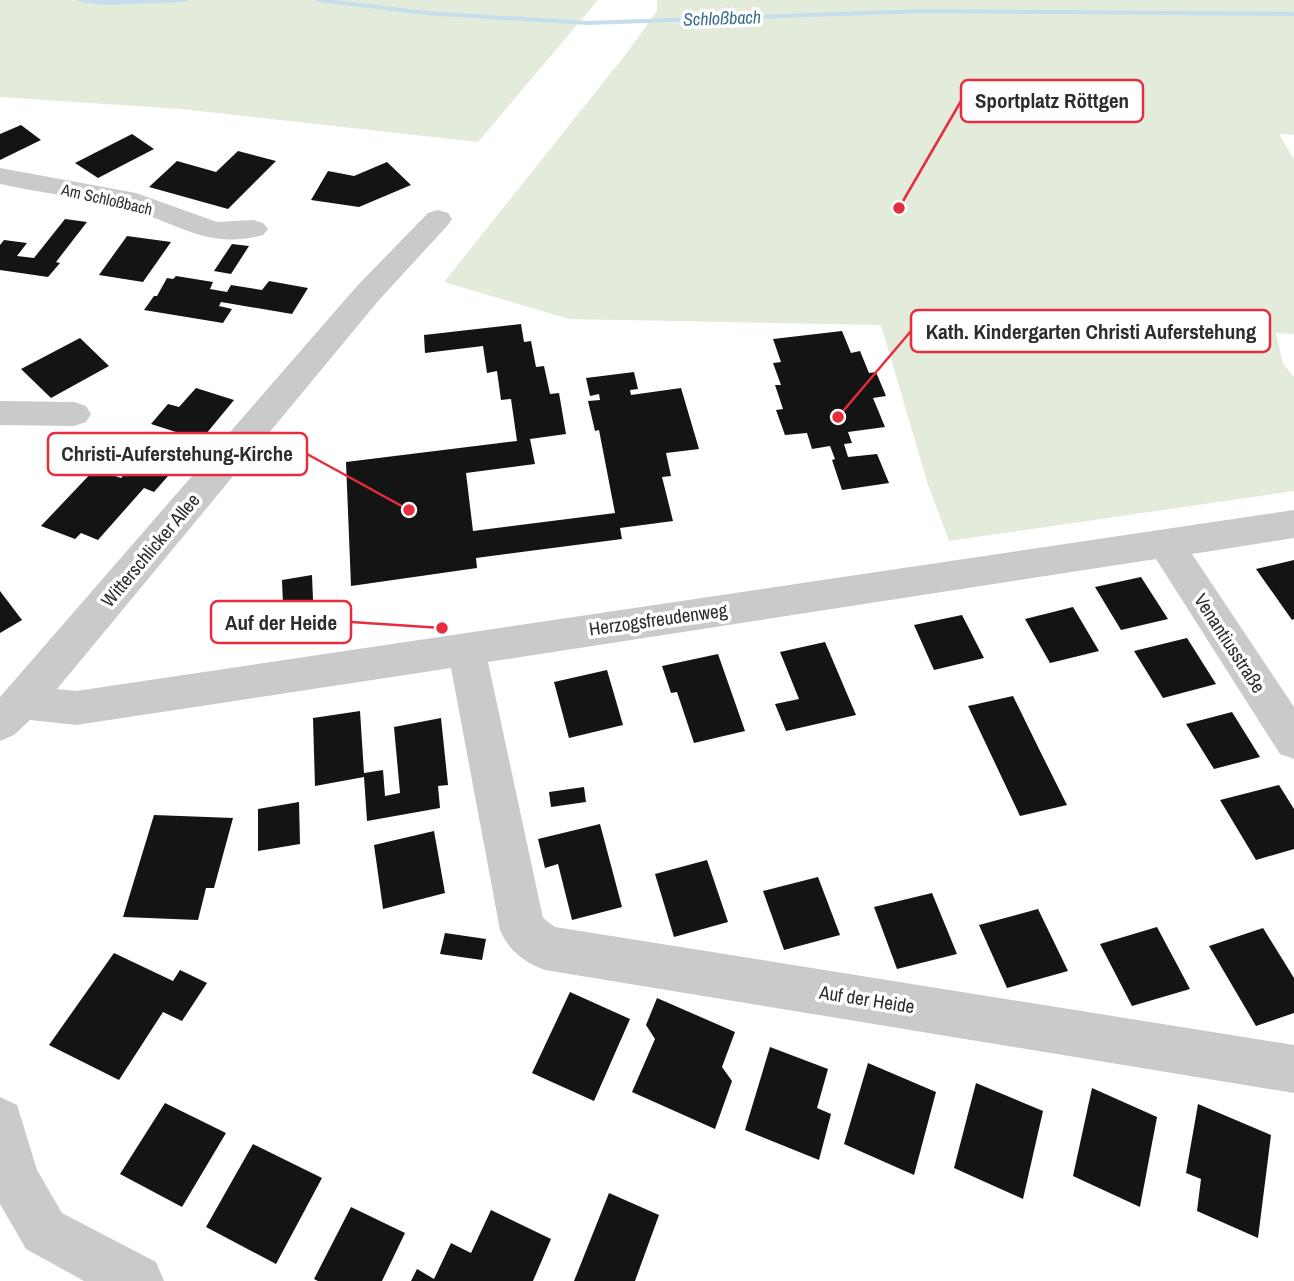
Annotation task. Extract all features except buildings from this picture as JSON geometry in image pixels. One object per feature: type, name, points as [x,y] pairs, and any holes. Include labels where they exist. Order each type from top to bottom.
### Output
[{"type":"street","name":"Am Schloßbach","points":[[0,176],[136,202],[214,231],[253,229]]},
{"type":"street","name":"Witterschlicker Allee","points":[[11,713],[359,304],[438,219]]},
{"type":"street","points":[[0,413],[74,414]]},
{"type":"street","name":"Herzogsfreudenweg","points":[[11,713],[76,708],[1294,524]]},
{"type":"street","name":"Venantiusstraße","points":[[1166,544],[1294,741]]},
{"type":"street","name":"Auf der Heide","points":[[466,647],[523,930],[545,948],[1294,1069]]},
{"type":"street","points":[[0,1122],[14,1179],[44,1231],[137,1281]]},
{"type":"green space","points":[[0,0],[598,0],[478,142],[181,109],[0,97]]},
{"type":"green space","points":[[657,0],[1294,0],[1294,135],[1279,134],[1294,159],[1294,334],[1276,333],[1283,364],[1294,377],[1294,491],[949,541],[928,485],[881,325],[569,319],[444,282],[626,54],[657,11]]},
{"type":"waterway","name":"Schloßbach","points":[[80,0],[107,3],[186,0]]},
{"type":"waterway","name":"Schloßbach","points":[[318,0],[426,13],[589,23],[923,11],[1294,14]]},
{"type":"place","name":"Sportplatz Röttgen","points":[[899,208]]},
{"type":"place","name":"Kath. Kindergarten Christi Auferstehung","points":[[838,417]]},
{"type":"place","name":"Christi-Auferstehung-Kirche","points":[[409,510]]},
{"type":"place","name":"Auf der Heide","points":[[442,628]]}]
